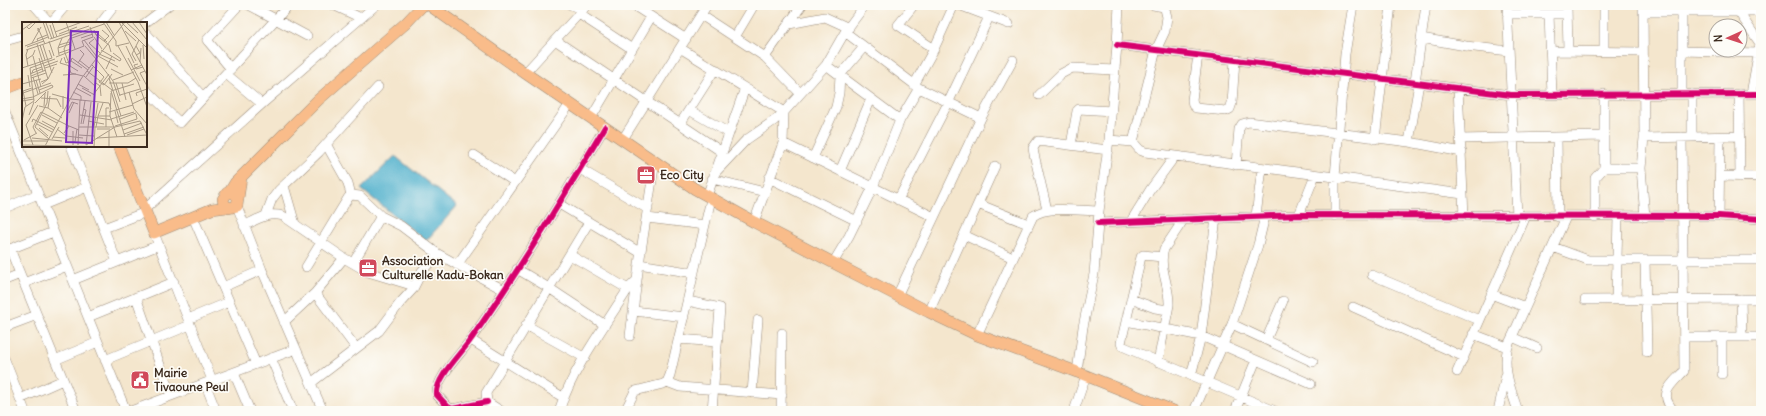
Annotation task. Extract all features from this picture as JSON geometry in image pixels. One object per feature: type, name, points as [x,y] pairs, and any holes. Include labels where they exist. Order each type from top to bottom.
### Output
[{"type":"main road","points":[[119,147],[154,232],[212,209],[231,200],[241,178],[318,100],[406,23],[423,5]]},
{"type":"main road","points":[[429,5],[525,73],[655,161],[709,197],[754,222],[929,312],[978,334],[1082,373],[1158,408],[1174,411]]},
{"type":"main road","points":[[406,23],[424,14],[440,13]]},
{"type":"main road","points":[[5,89],[22,82]]},
{"type":"street","points":[[34,5],[49,22]]},
{"type":"street","points":[[51,22],[66,5]]},
{"type":"street","points":[[102,22],[115,5]]},
{"type":"street","points":[[146,22],[169,5]]},
{"type":"street","points":[[239,5],[207,40],[229,72],[262,104]]},
{"type":"street","points":[[249,5],[307,36]]},
{"type":"street","points":[[147,91],[180,123],[203,97],[229,72],[289,5]]},
{"type":"street","points":[[333,5],[361,18]]},
{"type":"street","points":[[104,228],[145,210],[262,104],[376,5]]},
{"type":"street","points":[[571,5],[583,10],[632,49]]},
{"type":"street","points":[[633,5],[686,39]]},
{"type":"street","points":[[623,139],[707,5]]},
{"type":"street","points":[[735,37],[754,5]]},
{"type":"street","points":[[765,57],[802,5]]},
{"type":"street","points":[[713,177],[746,140],[784,112],[826,65],[847,30],[865,5]]},
{"type":"street","points":[[833,263],[857,221],[873,188],[900,120],[954,5]]},
{"type":"street","points":[[959,5],[1009,24]]},
{"type":"street","points":[[1074,411],[1082,373],[1083,326],[1094,274],[1099,211],[1110,140],[1119,5]]},
{"type":"street","points":[[1133,142],[1156,50],[1165,31],[1167,17],[1164,6],[1153,5]]},
{"type":"street","points":[[1335,216],[1335,177],[1345,74],[1345,54],[1353,5]]},
{"type":"street","points":[[1375,139],[1391,5]]},
{"type":"street","points":[[1409,142],[1426,5]]},
{"type":"street","points":[[1604,5],[1604,51]]},
{"type":"street","points":[[909,7],[898,25],[934,49]]},
{"type":"street","points":[[1644,217],[1641,168],[1644,138],[1643,9],[1682,12],[1736,8],[1761,12]]},
{"type":"street","points":[[1736,8],[1760,47],[1751,94]]},
{"type":"street","points":[[1457,372],[1491,294],[1521,216],[1513,138],[1507,9],[1528,10],[1549,14],[1567,10],[1568,51]]},
{"type":"street","points":[[525,73],[583,10]]},
{"type":"street","points":[[1682,12],[1682,51],[1692,137]]},
{"type":"street","points":[[1549,14],[1552,94]]},
{"type":"street","points":[[701,15],[765,57],[800,93]]},
{"type":"street","points":[[898,200],[948,103],[989,16]]},
{"type":"street","points":[[591,118],[651,17]]},
{"type":"street","points":[[789,24],[825,17],[847,30],[864,47],[916,86],[981,118]]},
{"type":"street","points":[[147,34],[203,97]]},
{"type":"street","points":[[5,40],[22,36]]},
{"type":"street","points":[[1421,38],[1466,46],[1509,51]]},
{"type":"street","points":[[555,40],[722,152]]},
{"type":"street","points":[[1117,45],[1511,95],[1761,94]]},
{"type":"street","points":[[813,158],[836,107],[839,93],[840,75],[864,47]]},
{"type":"street","points":[[1682,51],[1760,47]]},
{"type":"street","points":[[680,48],[784,112]]},
{"type":"street","points":[[1550,51],[1643,52]]},
{"type":"street","points":[[1198,55],[1192,100],[1193,105],[1196,108],[1226,112],[1230,109],[1232,103],[1235,60]]},
{"type":"street","points":[[896,296],[981,118],[1013,60]]},
{"type":"street","points":[[826,65],[900,120]]},
{"type":"street","points":[[1039,95],[1061,74],[1072,68],[1115,70]]},
{"type":"street","points":[[680,124],[715,70]]},
{"type":"street","points":[[266,215],[272,199],[326,144],[378,86]]},
{"type":"street","points":[[622,411],[627,407],[635,391],[657,387],[667,382],[670,375],[705,225],[713,177],[745,88]]},
{"type":"street","points":[[1458,88],[1464,216]]},
{"type":"street","points":[[1595,217],[1595,178],[1604,168],[1604,94]]},
{"type":"street","points":[[1739,94],[1740,177]]},
{"type":"street","points":[[840,171],[871,99]]},
{"type":"street","points":[[457,265],[570,104]]},
{"type":"street","points":[[1071,145],[1077,111],[1079,109],[1112,111]]},
{"type":"street","points":[[689,110],[729,133]]},
{"type":"street","points":[[5,112],[19,136]]},
{"type":"street","points":[[754,222],[783,143],[784,112]]},
{"type":"street","points":[[1236,165],[1239,129],[1242,124],[1249,122],[1375,139],[1409,142],[1462,152]]},
{"type":"street","points":[[487,402],[470,409],[456,409],[448,407],[437,395],[437,392],[444,376],[471,340],[517,270],[605,127]]},
{"type":"street","points":[[1461,139],[1604,136]]},
{"type":"street","points":[[1644,138],[1740,136]]},
{"type":"street","points":[[1498,411],[1506,374],[1506,347],[1553,247],[1562,216],[1557,137]]},
{"type":"street","points":[[1674,411],[1666,400],[1667,389],[1684,371],[1682,137]]},
{"type":"street","points":[[1720,137],[1720,216]]},
{"type":"street","points":[[1110,140],[1133,142],[1140,150],[1145,152],[1463,194]]},
{"type":"street","points":[[1047,210],[1033,148],[1038,141],[1108,150]]},
{"type":"street","points":[[783,143],[934,217]]},
{"type":"street","points":[[306,267],[351,195],[348,183],[326,144]]},
{"type":"street","points":[[23,147],[38,194],[126,411]]},
{"type":"street","points":[[71,147],[117,262]]},
{"type":"street","points":[[474,155],[515,182]]},
{"type":"street","points":[[1131,221],[1150,190],[1175,156]]},
{"type":"street","points":[[630,336],[639,264],[655,161]]},
{"type":"street","points":[[929,312],[995,166]]},
{"type":"street","points":[[1194,411],[1232,324],[1258,245],[1261,216],[1262,168]]},
{"type":"street","points":[[1604,168],[1641,168]]},
{"type":"street","points":[[580,169],[647,213],[705,225]]},
{"type":"street","points":[[1299,215],[1314,175]]},
{"type":"street","points":[[1720,176],[1761,177]]},
{"type":"street","points":[[713,177],[765,192]]},
{"type":"street","points":[[770,178],[857,221]]},
{"type":"street","points":[[284,186],[295,224]]},
{"type":"street","points":[[43,205],[87,187]]},
{"type":"street","points":[[5,208],[38,194]]},
{"type":"street","points":[[351,195],[360,196],[381,216],[401,226],[438,254],[504,290]]},
{"type":"street","points":[[231,200],[244,226],[322,411]]},
{"type":"street","points":[[559,204],[641,253]]},
{"type":"street","points":[[978,204],[1028,224]]},
{"type":"street","points":[[978,334],[1033,216],[1047,210],[1099,211]]},
{"type":"street","points":[[244,226],[266,215],[275,214],[283,216],[353,264],[368,272],[411,286],[413,289]]},
{"type":"street","points":[[1098,222],[1299,215],[1595,217],[1720,216],[1761,219]]},
{"type":"street","points":[[353,264],[381,216]]},
{"type":"street","points":[[193,217],[256,364]]},
{"type":"street","points":[[1616,300],[1618,217]]},
{"type":"street","points":[[1192,376],[1201,336],[1216,218]]},
{"type":"street","points":[[1158,362],[1168,310],[1169,296],[1162,257],[1164,249],[1184,219]]},
{"type":"street","points":[[487,402],[486,394],[589,222]]},
{"type":"street","points":[[54,232],[8,250],[24,283],[76,411]]},
{"type":"street","points":[[154,232],[189,322],[216,411]]},
{"type":"street","points":[[964,236],[1013,258]]},
{"type":"street","points":[[73,280],[159,246]]},
{"type":"street","points":[[1553,247],[1584,260],[1761,260]]},
{"type":"street","points":[[311,383],[379,331],[400,303],[413,289],[422,271],[438,254]]},
{"type":"street","points":[[570,255],[628,289]]},
{"type":"street","points":[[1162,257],[1143,255],[1141,257],[1126,321],[1122,346],[1275,411]]},
{"type":"street","points":[[284,322],[315,293],[344,258]]},
{"type":"street","points":[[1646,260],[1647,352]]},
{"type":"street","points":[[639,264],[694,273]]},
{"type":"street","points":[[24,283],[67,266]]},
{"type":"street","points":[[223,287],[262,270]]},
{"type":"street","points":[[517,270],[549,288],[605,325]]},
{"type":"street","points":[[5,280],[20,274]]},
{"type":"street","points":[[1372,275],[1479,320]]},
{"type":"street","points":[[559,411],[566,390],[585,358],[628,289],[637,280]]},
{"type":"street","points":[[88,317],[174,282]]},
{"type":"street","points":[[315,293],[356,348]]},
{"type":"street","points":[[1491,294],[1525,307]]},
{"type":"street","points":[[136,297],[171,396]]},
{"type":"street","points":[[1131,299],[1155,308],[1168,310]]},
{"type":"street","points":[[1742,299],[1742,337]]},
{"type":"street","points":[[1585,300],[1761,299]]},
{"type":"street","points":[[688,301],[720,308],[712,411]]},
{"type":"street","points":[[1266,340],[1283,301]]},
{"type":"street","points":[[105,360],[151,341],[229,302]]},
{"type":"street","points":[[1353,307],[1464,357]]},
{"type":"street","points":[[634,311],[684,317]]},
{"type":"street","points":[[5,327],[37,315]]},
{"type":"street","points":[[752,393],[758,320]]},
{"type":"street","points":[[1126,321],[1201,336],[1311,384]]},
{"type":"street","points":[[1232,324],[1313,362]]},
{"type":"street","points":[[526,325],[585,358]]},
{"type":"street","points":[[781,411],[782,333]]},
{"type":"street","points":[[1474,334],[1506,347]]},
{"type":"street","points":[[1512,337],[1537,348]]},
{"type":"street","points":[[1684,337],[1761,337]]},
{"type":"street","points":[[1722,337],[1722,374]]},
{"type":"street","points":[[679,339],[717,342]]},
{"type":"street","points":[[471,340],[564,398]]},
{"type":"street","points":[[55,360],[98,342]]},
{"type":"street","points":[[131,411],[296,349]]},
{"type":"street","points":[[271,358],[293,411]]},
{"type":"street","points":[[5,360],[26,411]]},
{"type":"street","points":[[1235,411],[1256,360]]},
{"type":"street","points":[[234,372],[248,410]]},
{"type":"street","points":[[1506,374],[1518,411]]},
{"type":"street","points":[[20,398],[63,380]]},
{"type":"street","points":[[667,382],[680,387],[782,395]]},
{"type":"street","points":[[487,402],[501,411]]},
{"type":"water","points":[[395,156],[457,206],[426,241],[361,189]]},
{"type":"cycle path","points":[[1117,45],[1511,95],[1761,94]]},
{"type":"cycle path","points":[[487,402],[452,409],[448,407],[437,395],[440,381],[489,313],[523,261],[605,127]]},
{"type":"cycle path","points":[[1098,223],[1299,215],[1719,216],[1761,219]]},
{"type":"place","name":"Eco City","points":[[646,175]]},
{"type":"place","name":"Association Culturelle Kadu-Bokan","points":[[368,268]]},
{"type":"place","name":"Mairie Tivaoune Peul","points":[[140,380]]}]
